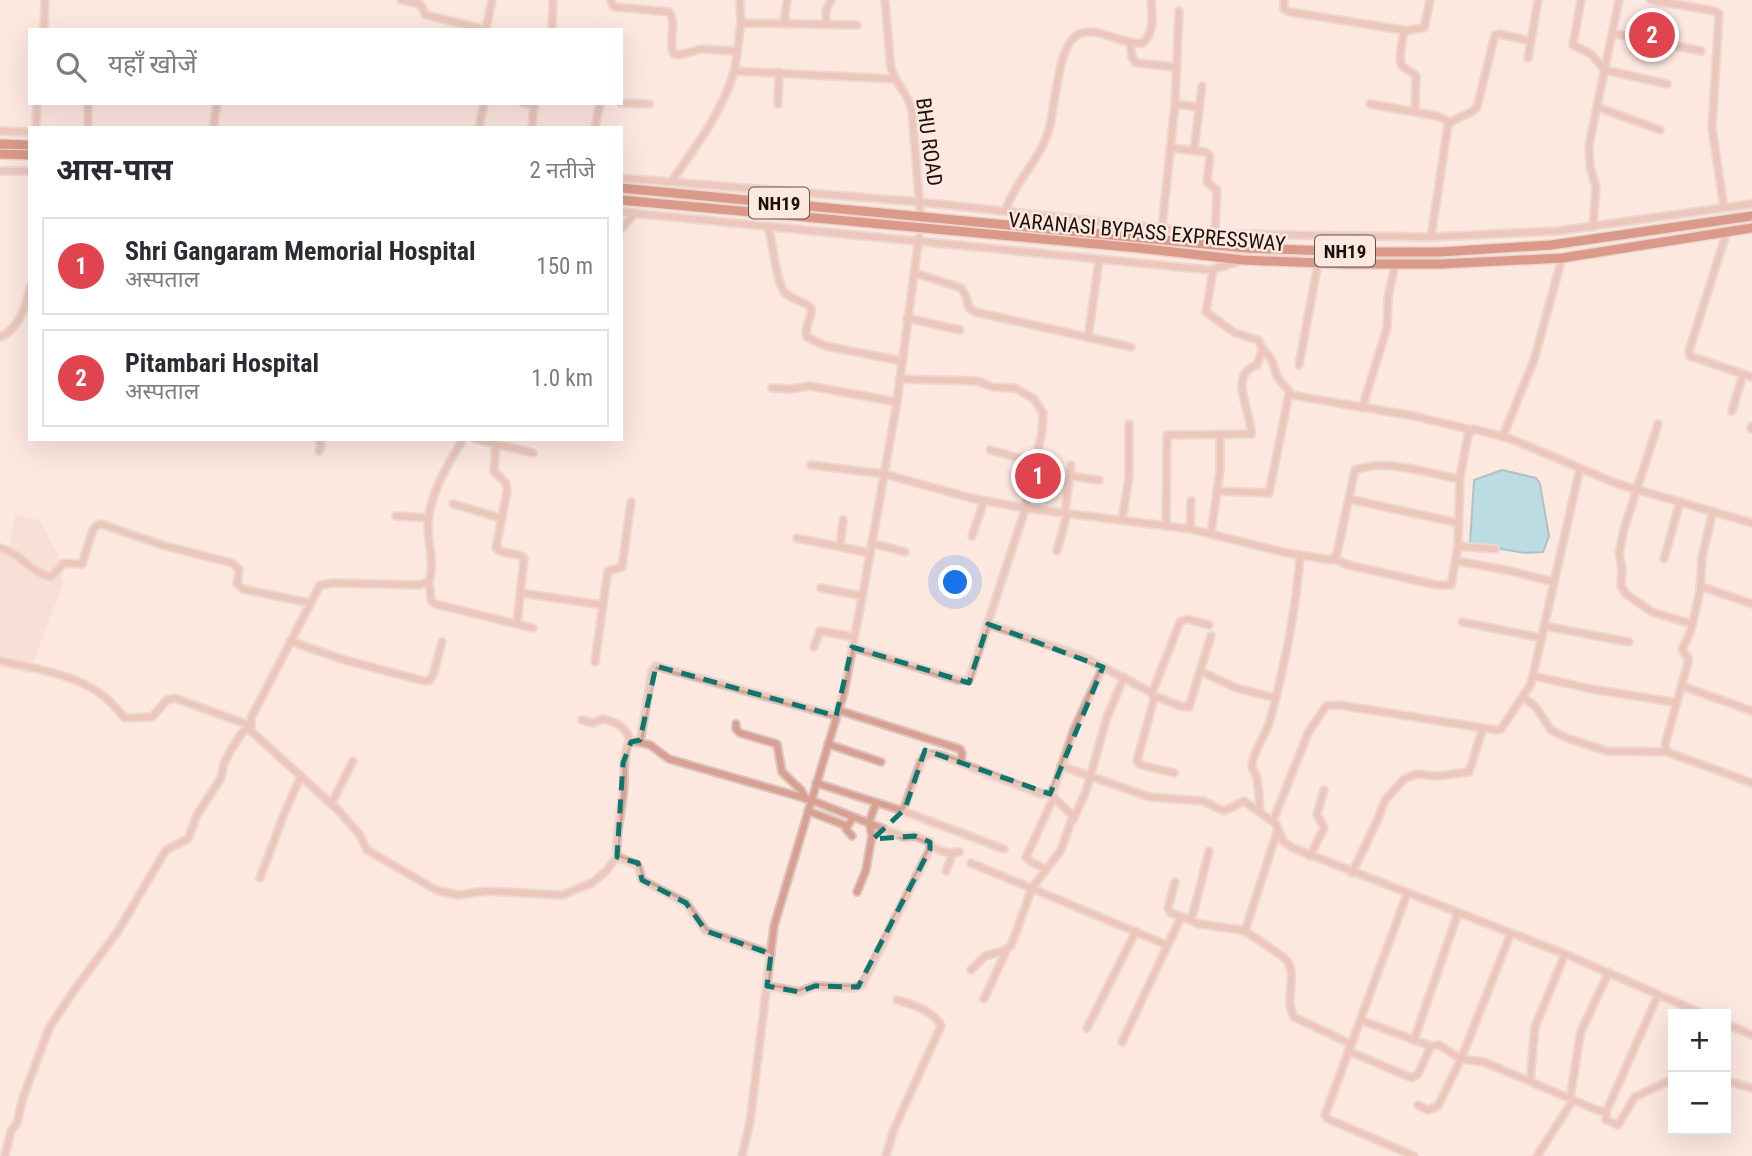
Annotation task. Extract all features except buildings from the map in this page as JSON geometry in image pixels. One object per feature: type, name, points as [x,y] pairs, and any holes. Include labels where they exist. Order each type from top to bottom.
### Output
[{"type":"highway","points":[[0,144],[28,145]]},
{"type":"highway","points":[[0,154],[28,155]]},
{"type":"highway","name":"VARANASI BYPASS EXPRESSWAY","points":[[623,188],[1247,248],[1354,252],[1440,252],[1551,245],[1752,216]]},
{"type":"highway","name":"VARANASI BYPASS EXPRESSWAY","points":[[623,200],[1243,260],[1395,265],[1562,258],[1752,229]]},
{"type":"street","points":[[44,28],[45,0]]},
{"type":"street","points":[[401,0],[420,4],[426,15],[479,28]]},
{"type":"street","points":[[487,28],[492,0]]},
{"type":"street","points":[[552,28],[553,0]]},
{"type":"street","points":[[611,0],[612,6],[616,7],[670,12],[674,19],[671,48],[674,54],[701,49],[737,51]]},
{"type":"street","points":[[664,10],[665,0]]},
{"type":"street","points":[[671,182],[693,152],[718,108],[734,71],[741,23],[740,0]]},
{"type":"street","points":[[784,23],[787,0]]},
{"type":"street","points":[[825,24],[826,10],[831,0]]},
{"type":"street","name":"BHU ROAD","points":[[886,0],[891,69],[894,79],[910,100],[920,210]]},
{"type":"street","points":[[1005,211],[1012,192],[1025,174],[1050,127],[1055,87],[1073,40],[1080,34],[1095,32],[1143,43],[1149,36],[1153,20],[1151,0]]},
{"type":"street","points":[[1284,0],[1284,9],[1290,12],[1400,28],[1404,31],[1424,28],[1430,0]]},
{"type":"street","points":[[1528,58],[1538,0]]},
{"type":"street","points":[[1581,0],[1573,45],[1591,54],[1605,70],[1667,84]]},
{"type":"street","points":[[1593,227],[1596,187],[1590,167],[1589,145],[1619,0]]},
{"type":"street","points":[[1651,0],[1716,11],[1719,14],[1713,128],[1724,208]]},
{"type":"street","points":[[1162,228],[1175,104],[1179,11]]},
{"type":"street","points":[[741,23],[857,24]]},
{"type":"street","points":[[1404,31],[1401,61],[1404,67],[1416,76],[1415,112]]},
{"type":"street","points":[[1612,33],[1701,51]]},
{"type":"street","points":[[1370,104],[1450,122],[1477,107],[1495,35],[1531,41]]},
{"type":"street","points":[[1130,42],[1132,57],[1136,63],[1176,66]]},
{"type":"street","points":[[734,71],[894,79]]},
{"type":"street","points":[[778,104],[779,72]]},
{"type":"street","points":[[1194,150],[1202,86]]},
{"type":"street","points":[[623,103],[649,104]]},
{"type":"street","points":[[1175,104],[1199,107]]},
{"type":"street","points":[[36,126],[37,105]]},
{"type":"street","points":[[88,105],[88,126]]},
{"type":"street","points":[[213,126],[217,105]]},
{"type":"street","points":[[478,126],[484,105]]},
{"type":"street","points":[[532,126],[534,105]]},
{"type":"street","points":[[595,126],[600,105]]},
{"type":"street","points":[[1597,107],[1660,130]]},
{"type":"street","points":[[1431,237],[1445,136],[1450,122]]},
{"type":"street","points":[[0,131],[28,132]]},
{"type":"street","points":[[1170,148],[1206,152],[1210,156],[1207,183],[1217,190],[1215,233]]},
{"type":"street","points":[[0,171],[28,171]]},
{"type":"street","points":[[623,178],[920,202],[1215,233],[1431,237],[1593,227],[1752,204]]},
{"type":"street","points":[[623,212],[919,239],[1213,270],[1243,260]]},
{"type":"street","points":[[623,227],[635,213]]},
{"type":"street","points":[[768,227],[781,288],[789,296],[811,308],[805,331],[807,337],[825,346],[902,361]]},
{"type":"street","points":[[1726,234],[1689,351],[1690,356],[1752,377]]},
{"type":"street","points":[[742,1156],[750,1122],[774,926],[808,811],[808,800],[816,783],[837,713],[863,596],[897,402],[919,239]]},
{"type":"street","points":[[1503,436],[1534,360],[1562,258]]},
{"type":"street","points":[[1088,338],[1099,260]]},
{"type":"street","points":[[1299,365],[1318,263]]},
{"type":"street","points":[[1362,408],[1387,328],[1388,297],[1395,265]]},
{"type":"street","points":[[1213,270],[1206,312],[1235,333],[1255,338],[1262,351],[1270,356],[1277,376],[1287,386],[1289,394],[1269,493],[1217,491]]},
{"type":"street","points":[[915,273],[961,288],[969,308],[975,312],[1131,347]]},
{"type":"street","points":[[0,337],[6,334],[23,313],[28,295]]},
{"type":"street","points":[[907,318],[960,330]]},
{"type":"street","points":[[1166,525],[1167,435],[1251,434],[1242,400],[1244,376],[1248,369],[1257,365],[1262,351]]},
{"type":"street","points":[[1732,411],[1744,374]]},
{"type":"street","points":[[852,648],[964,681],[969,680],[1024,508],[1042,432],[1043,413],[1038,404],[1015,388],[992,387],[978,381],[900,379]]},
{"type":"street","points":[[772,388],[791,389],[805,386],[897,402]]},
{"type":"street","points":[[1289,394],[1315,401],[1414,416],[1503,436],[1635,490],[1752,523]]},
{"type":"street","points":[[1122,520],[1129,477],[1129,424]]},
{"type":"street","points":[[1658,424],[1635,490],[1620,549],[1622,590],[1652,612],[1692,624]]},
{"type":"street","points":[[811,466],[884,474],[984,501],[1024,508],[1190,528],[1300,555],[1335,559],[1348,565],[1449,586],[1452,583],[1458,546],[1460,477],[1468,435],[1472,430]]},
{"type":"street","points":[[1211,534],[1220,470],[1220,435]]},
{"type":"street","points":[[318,451],[321,444],[319,441]]},
{"type":"street","points":[[462,441],[442,475],[429,518],[431,600],[435,604],[533,628]]},
{"type":"street","points":[[482,441],[533,453]]},
{"type":"street","points":[[496,445],[494,471],[507,486],[496,548],[500,552],[524,558],[517,624]]},
{"type":"street","points":[[989,450],[1034,462]]},
{"type":"street","points":[[1057,551],[1066,513],[1071,465]]},
{"type":"street","points":[[1335,559],[1353,473],[1359,469],[1372,466],[1407,468],[1453,478],[1460,477]]},
{"type":"street","points":[[1273,821],[1308,733],[1326,706],[1339,705],[1501,729],[1524,698],[1534,676],[1580,467]]},
{"type":"street","points":[[1070,476],[1099,480]]},
{"type":"street","points":[[1349,499],[1458,523]]},
{"type":"street","points":[[972,536],[984,501]]},
{"type":"street","points":[[1190,528],[1191,501]]},
{"type":"street","points":[[595,662],[608,571],[620,570],[622,567],[631,502]]},
{"type":"street","points":[[1664,559],[1680,502]]},
{"type":"street","points":[[453,503],[501,518]]},
{"type":"street","points":[[1667,752],[1664,745],[1688,658],[1682,650],[1692,624],[1700,586],[1702,557],[1713,511]]},
{"type":"street","points":[[396,516],[429,518]]},
{"type":"street","points":[[840,547],[843,520]]},
{"type":"street","points":[[0,548],[18,554],[41,574],[51,577],[64,563],[82,564],[93,530],[101,524],[162,545],[232,563],[239,569],[237,584],[243,589],[310,603]]},
{"type":"street","points":[[797,538],[870,553]]},
{"type":"street","points":[[872,543],[905,552]]},
{"type":"street","points":[[1458,546],[1495,549]]},
{"type":"street","points":[[1260,811],[1257,779],[1252,766],[1256,747],[1266,735],[1287,656],[1300,555]]},
{"type":"street","points":[[1456,561],[1554,582]]},
{"type":"street","points":[[5,1156],[11,1131],[17,1123],[44,1038],[61,1009],[118,931],[162,856],[169,847],[182,844],[188,839],[197,815],[221,778],[231,750],[249,726],[320,585],[420,585],[429,581]]},
{"type":"street","points":[[1700,586],[1752,604]]},
{"type":"street","points":[[821,587],[863,596]]},
{"type":"street","points":[[521,593],[603,604]]},
{"type":"street","points":[[1174,773],[1141,765],[1137,761],[1153,694],[1180,622],[1187,619],[1209,625]]},
{"type":"street","points":[[1462,622],[1542,638]]},
{"type":"street","points":[[988,624],[1065,649],[1153,694],[1180,706],[1189,707],[1211,636]]},
{"type":"street","points":[[1544,626],[1629,642]]},
{"type":"street","points":[[814,647],[820,631],[854,637]]},
{"type":"street","points":[[290,641],[341,659],[424,681],[429,681],[433,676],[442,642]]},
{"type":"street","points":[[0,661],[43,670],[93,689],[108,699],[125,718],[152,717],[167,700],[174,698],[249,726],[253,734],[356,830],[367,850],[429,887],[451,894],[481,891],[552,895],[571,893],[592,883],[617,858],[616,831],[624,791],[624,753],[631,741]]},
{"type":"street","points":[[640,742],[652,671],[656,666],[837,713],[960,749],[961,763]]},
{"type":"street","points":[[1046,869],[1026,857],[1052,796],[1074,729],[1103,667]]},
{"type":"street","points":[[1200,671],[1236,688],[1276,698]]},
{"type":"street","points":[[1534,676],[1591,689],[1671,701],[1676,705]]},
{"type":"street","points":[[984,999],[1007,949],[1013,942],[1032,888],[1061,850],[1090,777],[1107,717],[1124,677]]},
{"type":"street","points":[[1682,686],[1752,711]]},
{"type":"street","points":[[1524,698],[1535,706],[1551,730],[1567,738],[1607,751],[1667,752],[1752,783]]},
{"type":"street","points":[[582,720],[593,723],[603,719],[622,726],[631,741]]},
{"type":"street","points":[[736,724],[740,733],[776,744],[782,772],[808,800]]},
{"type":"street","points":[[1352,873],[1385,800],[1398,785],[1409,776],[1417,774],[1437,776],[1469,772],[1483,728]]},
{"type":"street","points":[[631,741],[655,748],[669,759],[808,800],[904,837],[917,837],[930,842],[931,847],[863,985],[853,988],[815,986],[799,992],[767,986]]},
{"type":"street","points":[[828,744],[881,762]]},
{"type":"street","points":[[902,811],[926,755],[936,754],[1052,796],[1070,813],[1073,820]]},
{"type":"street","points":[[331,804],[354,761]]},
{"type":"street","points":[[1061,766],[1149,797],[1203,801],[1224,811],[1244,801],[1273,821],[1283,841],[1310,856],[1565,954],[1691,1009]]},
{"type":"street","points":[[260,878],[301,776]]},
{"type":"street","points":[[816,783],[1004,849]]},
{"type":"street","points":[[1310,856],[1324,828],[1317,814],[1324,790]]},
{"type":"street","points":[[857,892],[866,870],[872,841],[869,822],[876,803]]},
{"type":"street","points":[[808,811],[847,826]]},
{"type":"street","points":[[852,836],[846,832],[853,817]]},
{"type":"street","points":[[1242,930],[1250,920],[1278,829]]},
{"type":"street","points":[[931,847],[956,853],[946,871]]},
{"type":"street","points":[[1122,1042],[1167,945],[1185,918],[1193,914],[1209,851]]},
{"type":"street","points":[[617,858],[636,862],[640,876],[646,884],[686,904],[706,931],[771,954]]},
{"type":"street","points":[[971,863],[1167,945]]},
{"type":"street","points":[[1175,882],[1168,908],[1171,913],[1199,924],[1242,930],[1289,964],[1290,1005],[1294,1017],[1412,1078],[1418,1074],[1431,1046]]},
{"type":"street","points":[[1407,894],[1327,1107],[1326,1118],[1414,1156]]},
{"type":"street","points":[[1414,1040],[1458,913]]},
{"type":"street","points":[[1087,1028],[1136,931]]},
{"type":"street","points":[[1418,1105],[1428,1110],[1438,1106],[1461,1059],[1511,933]]},
{"type":"street","points":[[971,970],[985,956],[1007,949]]},
{"type":"street","points":[[1530,1081],[1535,1027],[1565,954]]},
{"type":"street","points":[[1537,1156],[1571,1099],[1581,1031],[1609,972]]},
{"type":"street","points":[[1658,995],[1606,1112],[1606,1120],[1618,1125],[1635,1097],[1668,1081]]},
{"type":"street","points":[[886,1156],[894,1129],[941,1026],[938,1019],[916,1006],[897,1000]]},
{"type":"street","points":[[1361,1020],[1431,1046],[1439,1045],[1461,1059],[1484,1062],[1606,1112]]},
{"type":"street","points":[[1731,1026],[1752,1035]]},
{"type":"street","points":[[1731,1082],[1752,1088]]},
{"type":"highlighted area","points":[[988,624],[1103,667],[1050,794],[925,750],[905,809],[873,839],[915,836],[930,842],[930,849],[858,987],[815,986],[799,992],[767,986],[771,954],[706,931],[686,903],[642,880],[638,863],[617,857],[623,763],[631,742],[640,740],[656,666],[836,716],[852,647],[969,683]]},
{"type":"shaded area","points":[[15,514],[40,520],[58,554],[63,584],[29,674],[0,667],[0,545],[9,547]]},
{"type":"water","points":[[1502,470],[1536,478],[1540,484],[1549,536],[1543,552],[1525,553],[1470,544],[1474,480]]},
{"type":"place","name":"Pitambari Hospital","points":[[1652,35]]},
{"type":"place","name":"Shri Gangaram Memorial Hospital","points":[[1038,476]]}]
